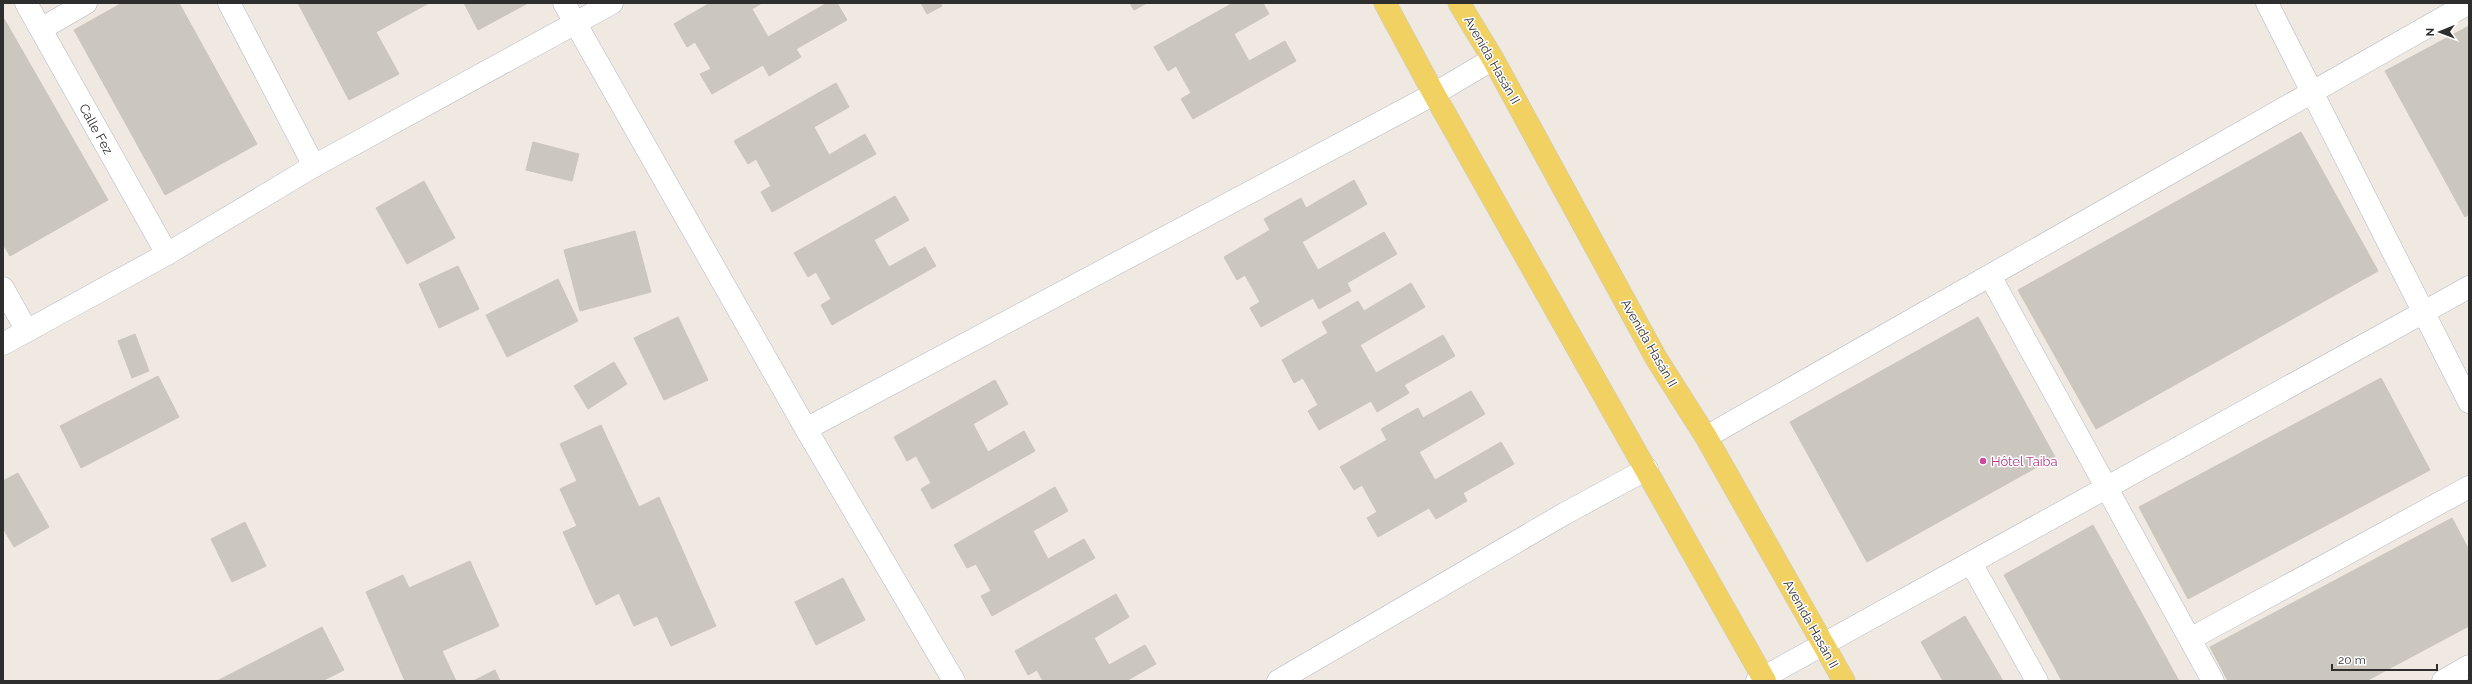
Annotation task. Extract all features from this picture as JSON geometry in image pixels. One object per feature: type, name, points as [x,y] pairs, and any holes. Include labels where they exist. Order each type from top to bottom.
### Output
[{"type":"main road","points":[[1385,3],[1434,94],[1647,469],[1762,680]]},
{"type":"main road","name":"Avenida Hasán II","points":[[1459,3],[1493,59],[1656,358],[1706,437],[1844,681]]},
{"type":"street","name":"Calle Fez","points":[[26,3],[167,254]]},
{"type":"street","points":[[40,29],[86,3]]},
{"type":"street","points":[[229,3],[314,166]]},
{"type":"street","points":[[564,3],[806,429],[954,681]]},
{"type":"street","points":[[3,344],[167,254],[314,166],[612,3]]},
{"type":"street","points":[[2267,3],[2469,402]]},
{"type":"street","points":[[1706,437],[2469,3]]},
{"type":"street","points":[[806,429],[1434,94],[1493,59]]},
{"type":"street","points":[[1990,276],[2213,681]]},
{"type":"street","points":[[1762,680],[2469,287]]},
{"type":"street","points":[[3,288],[27,332]]},
{"type":"street","points":[[1287,679],[1570,511],[1647,469]]},
{"type":"street","points":[[2190,639],[2469,487]]},
{"type":"street","points":[[1971,563],[2037,681]]},
{"type":"street","points":[[2443,681],[2469,666]]},
{"type":"building","points":[[122,3],[179,3],[257,144],[165,195],[74,30]]},
{"type":"building","points":[[298,3],[429,3],[376,32],[399,74],[349,100]]},
{"type":"building","points":[[464,3],[528,3],[478,30]]},
{"type":"building","points":[[710,3],[762,3],[752,9],[768,37],[827,3],[837,3],[847,20],[796,49],[801,57],[769,76],[763,65],[712,94],[700,74],[711,69],[695,42],[687,47],[674,24]]},
{"type":"building","points":[[921,3],[940,3],[942,6],[927,14]]},
{"type":"building","points":[[1130,3],[1147,3],[1134,10]]},
{"type":"building","points":[[1233,3],[1263,3],[1269,14],[1234,34],[1249,61],[1285,41],[1296,61],[1193,119],[1181,99],[1191,93],[1176,66],[1168,71],[1154,47]]},
{"type":"building","points":[[3,17],[108,200],[10,256],[3,244]]},
{"type":"building","points":[[2469,26],[2469,214],[2465,217],[2385,71]]},
{"type":"building","points":[[836,83],[849,107],[814,127],[829,155],[865,134],[876,154],[772,212],[761,192],[771,186],[756,159],[748,164],[734,141]]},
{"type":"building","points":[[2301,132],[2378,271],[2096,429],[2018,290]]},
{"type":"building","points":[[533,142],[579,154],[572,181],[526,170]]},
{"type":"building","points":[[1354,180],[1367,204],[1302,242],[1318,270],[1384,232],[1397,254],[1347,283],[1351,291],[1319,309],[1313,298],[1261,327],[1250,308],[1260,302],[1245,275],[1237,280],[1224,257],[1270,230],[1264,219],[1301,198],[1306,208]]},
{"type":"building","points":[[424,181],[455,238],[407,264],[376,208]]},
{"type":"building","points":[[895,196],[909,220],[874,240],[889,267],[925,247],[936,266],[832,325],[821,305],[831,299],[816,272],[808,277],[794,253]]},
{"type":"building","points":[[635,231],[651,292],[580,311],[564,250]]},
{"type":"building","points":[[458,266],[479,309],[439,328],[419,284]]},
{"type":"building","points":[[558,279],[578,321],[507,357],[486,315]]},
{"type":"building","points":[[1411,283],[1425,307],[1360,345],[1376,373],[1443,335],[1455,356],[1404,385],[1409,393],[1377,412],[1371,401],[1319,430],[1308,411],[1318,405],[1303,378],[1294,383],[1282,360],[1328,333],[1322,322],[1358,301],[1364,311]]},
{"type":"building","points":[[678,317],[708,380],[664,400],[634,338]]},
{"type":"building","points":[[1978,317],[2055,457],[1867,562],[1790,422]]},
{"type":"building","points":[[135,334],[149,371],[132,378],[118,341]]},
{"type":"building","points":[[614,362],[627,384],[588,409],[574,386]]},
{"type":"building","points":[[158,376],[179,417],[81,468],[60,426]]},
{"type":"building","points":[[2381,378],[2430,470],[2188,599],[2139,507]]},
{"type":"building","points":[[995,380],[1008,404],[973,424],[988,452],[1024,431],[1035,451],[932,509],[921,489],[931,483],[916,456],[907,461],[894,437]]},
{"type":"building","points":[[1471,391],[1485,414],[1419,452],[1435,480],[1501,442],[1514,464],[1463,493],[1467,501],[1436,519],[1429,508],[1378,537],[1367,518],[1377,512],[1362,485],[1354,490],[1340,467],[1387,440],[1381,429],[1418,408],[1423,418]]},
{"type":"building","points":[[601,425],[639,507],[659,497],[716,626],[671,646],[657,616],[634,626],[619,593],[596,605],[563,532],[577,526],[560,489],[577,481],[560,444]]},
{"type":"building","points":[[18,473],[49,527],[14,547],[3,528],[3,481]]},
{"type":"building","points":[[1055,487],[1068,511],[1033,531],[1048,559],[1084,539],[1095,558],[992,616],[981,596],[991,591],[976,564],[967,568],[954,545]]},
{"type":"building","points":[[2452,518],[2469,550],[2469,626],[2366,681],[2228,681],[2210,647]]},
{"type":"building","points":[[245,522],[266,566],[232,582],[211,539]]},
{"type":"building","points":[[2093,525],[2179,681],[2062,681],[2004,575]]},
{"type":"building","points":[[470,561],[499,626],[442,651],[456,681],[405,681],[366,592],[403,575],[409,588]]},
{"type":"building","points":[[843,578],[865,620],[816,645],[795,602]]},
{"type":"building","points":[[1116,594],[1129,617],[1094,638],[1109,665],[1145,645],[1156,664],[1126,681],[1043,681],[1037,670],[1028,675],[1015,651]]},
{"type":"building","points":[[1965,616],[2003,681],[1943,681],[1921,642]]},
{"type":"building","points":[[322,627],[344,670],[322,681],[217,681]]},
{"type":"building","points":[[495,670],[500,681],[473,681]]},
{"type":"place","name":"Hôtel Taiba","points":[[1983,461]]}]
